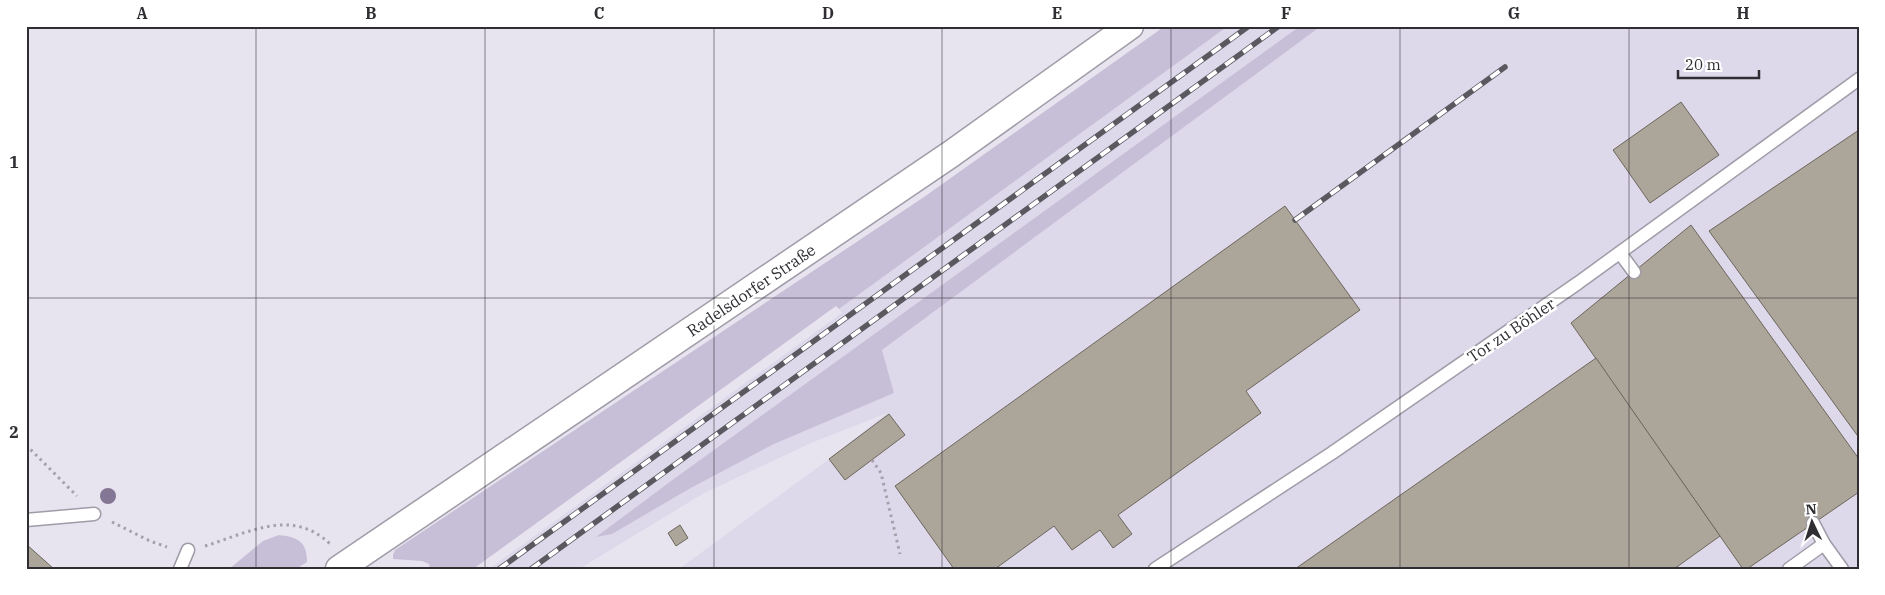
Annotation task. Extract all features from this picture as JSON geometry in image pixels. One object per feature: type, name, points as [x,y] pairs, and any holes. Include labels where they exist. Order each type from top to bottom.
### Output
[{"type":"street","name":"Radelsdorfer Straße","points":[[352,560],[942,159],[1130,26]]},
{"type":"lane","name":"Tor zu Böhler","points":[[1155,569],[1332,453],[1620,253],[1859,79]]},
{"type":"lane","points":[[1620,253],[1634,272]]},
{"type":"lane","points":[[26,520],[94,514]]},
{"type":"lane","points":[[1813,523],[1824,544],[1842,569]]},
{"type":"lane","points":[[1789,569],[1824,544]]},
{"type":"lane","points":[[180,569],[188,550]]},
{"type":"path","points":[[26,445],[94,514],[162,546],[188,550],[216,543],[249,530],[286,524],[299,526],[319,534],[352,560]]},
{"type":"path","points":[[872,460],[881,473],[900,554]]},
{"type":"shaded area","points":[[1165,26],[1228,26],[839,309],[836,306],[473,569],[430,569],[429,564],[422,561],[393,559],[395,550],[924,197]]},
{"type":"shaded area","points":[[1228,26],[1300,26],[671,481],[598,536],[612,534],[689,489],[774,444],[894,393],[882,350],[1321,26],[1859,26],[1859,569],[679,569],[829,459],[887,413],[811,443],[704,493],[579,569],[489,569],[842,313],[839,309]]},
{"type":"shaded area","points":[[1300,26],[1321,26],[882,350],[894,393],[774,444],[689,489],[612,534],[596,537],[671,481]]},
{"type":"shaded area","points":[[279,535],[300,541],[307,555],[307,562],[296,569],[229,569],[263,541]]},
{"type":"building","points":[[1681,102],[1719,155],[1650,203],[1613,150]]},
{"type":"building","points":[[1859,130],[1859,434],[1857,435],[1709,231]]},
{"type":"building","points":[[1285,206],[1360,310],[1246,391],[1261,413],[1118,515],[1132,534],[1113,548],[1100,530],[1072,550],[1054,526],[995,569],[954,569],[895,486]]},
{"type":"building","points":[[1691,225],[1859,459],[1859,492],[1747,569],[1743,569],[1571,323]]},
{"type":"building","points":[[1596,358],[1720,536],[1674,569],[1295,569]]},
{"type":"building","points":[[889,414],[905,435],[845,480],[829,459]]},
{"type":"building","points":[[680,525],[688,538],[676,546],[668,533]]},
{"type":"building","points":[[26,544],[54,569],[26,569]]},
{"type":"railway","points":[[499,569],[1249,26]]},
{"type":"railway","points":[[531,569],[1279,26]]},
{"type":"railway","points":[[1295,220],[1505,67]]}]
